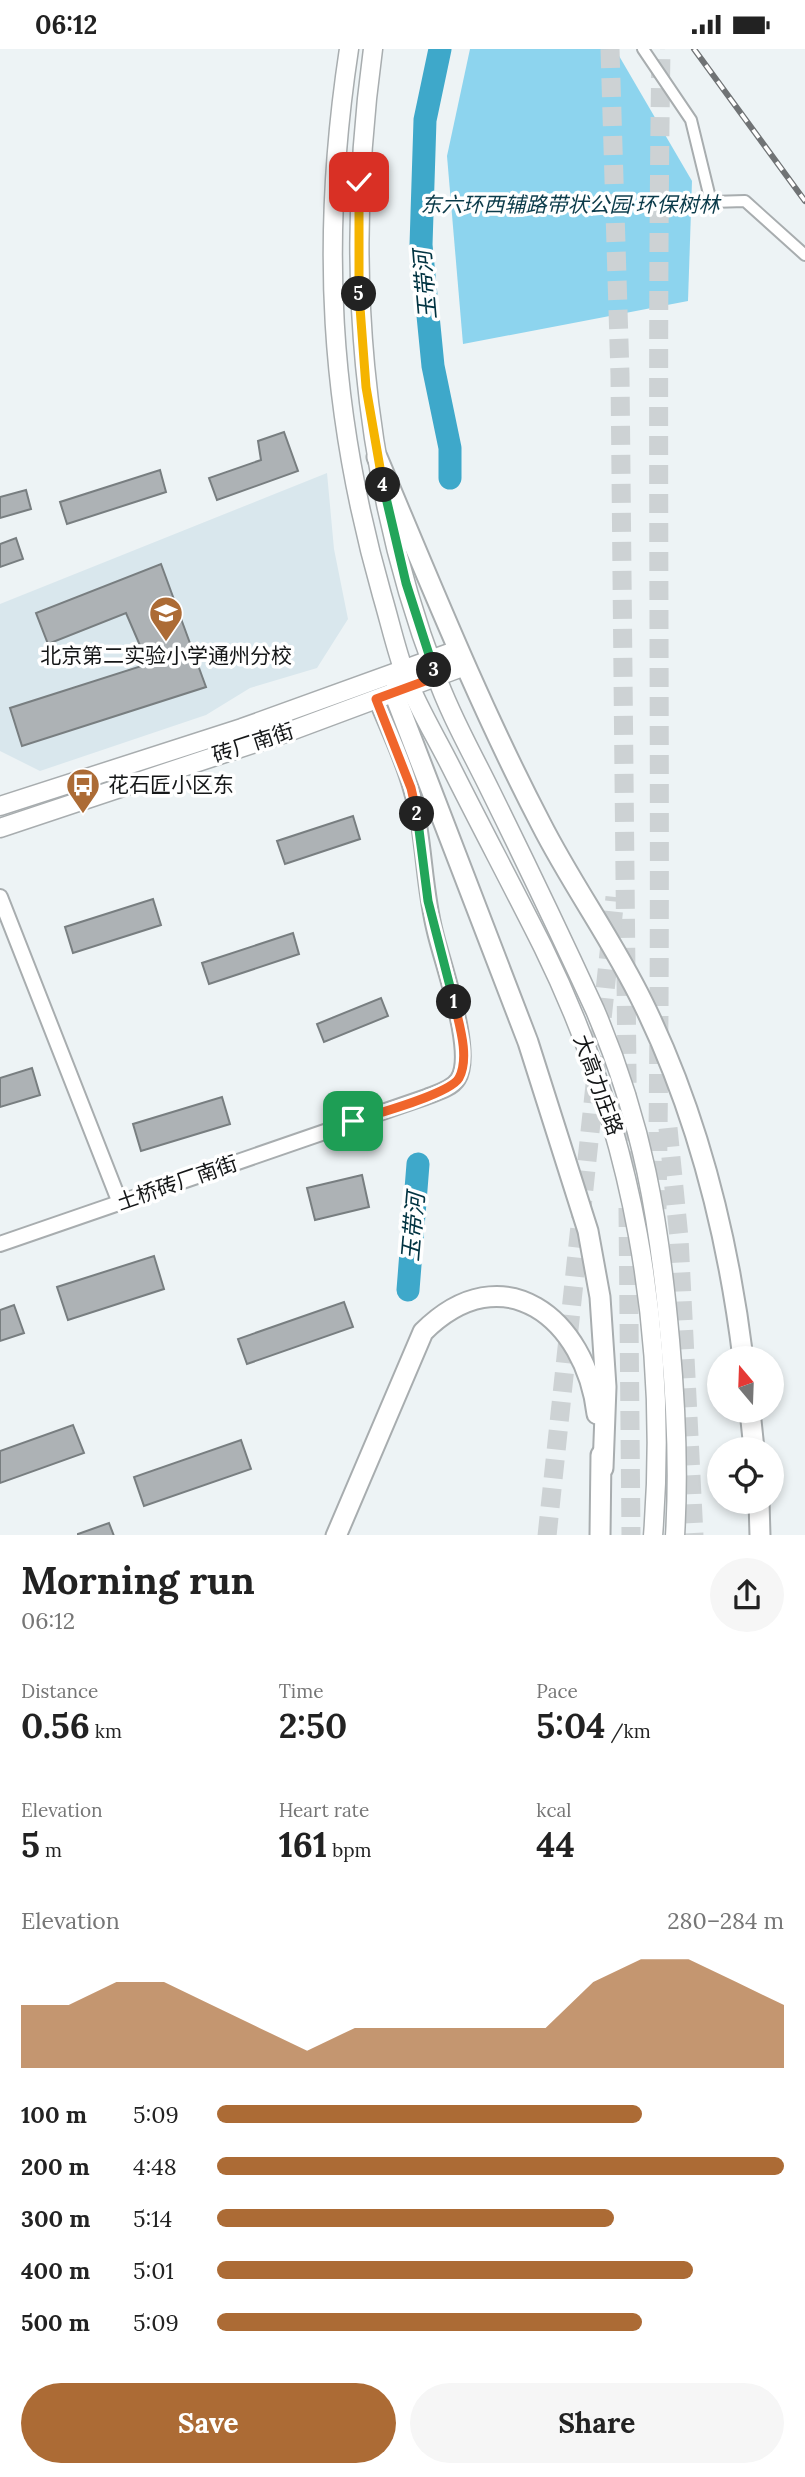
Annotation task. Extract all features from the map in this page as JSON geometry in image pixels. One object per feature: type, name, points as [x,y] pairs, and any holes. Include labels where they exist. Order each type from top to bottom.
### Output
[{"type":"highway","points":[[377,457],[461,658],[541,825],[643,1003],[674,1076],[712,1193],[741,1346]]},
{"type":"highway","points":[[396,687],[528,1042],[588,1231],[600,1297],[606,1387],[600,1535]]},
{"type":"highway","points":[[336,1535],[423,1332],[440,1315],[476,1298],[512,1299],[531,1305],[550,1317],[568,1334],[583,1362],[596,1403],[603,1468]]},
{"type":"highway","points":[[759,1514],[760,1535]]},
{"type":"main road","name":"大高力庄路","points":[[349,49],[336,149],[331,263],[340,393],[396,687],[544,950],[570,1009],[622,1156],[643,1262],[652,1337],[658,1433],[653,1535]]},
{"type":"main road","name":"大高力庄路","points":[[373,49],[362,143],[358,263],[366,387],[377,457],[394,536],[433,669],[595,1010],[617,1063],[636,1120],[649,1172],[664,1273],[677,1442],[675,1535]]},
{"type":"main road","name":"砖厂南街","points":[[0,828],[288,732],[461,658]]},
{"type":"main road","name":"砖厂南街","points":[[0,806],[242,728],[396,687]]},
{"type":"street","points":[[643,49],[691,120],[711,202],[745,201],[805,255]]},
{"type":"street","name":"土桥砖厂南街","points":[[0,1244],[446,1089],[458,1079],[463,1058],[460,1026],[428,901],[420,826],[411,788],[396,687]]},
{"type":"street","points":[[0,897],[120,1203]]},
{"type":"shaded area","name":"北京第二实验小学通州分校","points":[[327,473],[334,549],[348,619],[317,668],[250,688],[206,715],[40,771],[0,751],[0,604]]},
{"type":"green space","name":"东六环西辅路带状公园·环保树林","points":[[470,49],[615,49],[692,181],[688,301],[463,344],[447,156]]},
{"type":"building","points":[[284,432],[298,471],[217,500],[209,478],[261,460],[258,441]]},
{"type":"building","points":[[160,470],[166,492],[67,524],[60,502]]},
{"type":"building","points":[[26,490],[31,509],[0,518],[0,497]]},
{"type":"building","points":[[16,538],[23,559],[0,567],[0,544]]},
{"type":"building","points":[[161,564],[206,687],[22,746],[10,708],[148,664],[126,613],[48,644],[36,613]]},
{"type":"building","points":[[353,816],[360,839],[285,864],[277,841]]},
{"type":"building","points":[[153,899],[161,925],[73,953],[65,927]]},
{"type":"building","points":[[293,933],[299,954],[209,984],[202,963]]},
{"type":"building","points":[[381,998],[388,1016],[324,1042],[317,1024]]},
{"type":"building","points":[[32,1068],[40,1095],[0,1107],[0,1078]]},
{"type":"building","points":[[222,1097],[230,1124],[141,1151],[133,1124]]},
{"type":"building","points":[[362,1175],[369,1207],[315,1220],[307,1188]]},
{"type":"building","points":[[154,1256],[164,1289],[68,1320],[57,1287]]},
{"type":"building","points":[[344,1302],[353,1327],[247,1364],[238,1339]]},
{"type":"building","points":[[14,1305],[24,1333],[0,1341],[0,1310]]},
{"type":"building","points":[[73,1425],[84,1453],[0,1483],[0,1451]]},
{"type":"building","points":[[241,1440],[251,1469],[144,1506],[134,1477]]},
{"type":"building","points":[[109,1523],[114,1535],[78,1535]]},
{"type":"waterway","name":"玉带河","points":[[440,49],[425,120],[421,245],[433,366],[450,448],[450,478]]},
{"type":"waterway","name":"玉带河","points":[[408,1290],[418,1164]]},
{"type":"tunnel","points":[[610,49],[620,375],[628,1175]]},
{"type":"tunnel","points":[[657,1209],[661,49]]},
{"type":"tunnel","points":[[547,1535],[615,897]]},
{"type":"tunnel","points":[[668,1128],[679,1238],[694,1535]]},
{"type":"tunnel","points":[[628,1208],[631,1535]]},
{"type":"railway","points":[[694,49],[805,201]]},
{"type":"place","name":"北京第二实验小学通州分校","points":[[166,643]]},
{"type":"place","name":"花石匠小区东","points":[[83,815]]},
{"type":"route","points":[[353,1121],[446,1089],[458,1079],[463,1058],[460,1026],[428,901],[420,826],[411,788],[376,699],[436,677],[394,536],[377,457],[366,387],[360,324],[359,182]]}]
